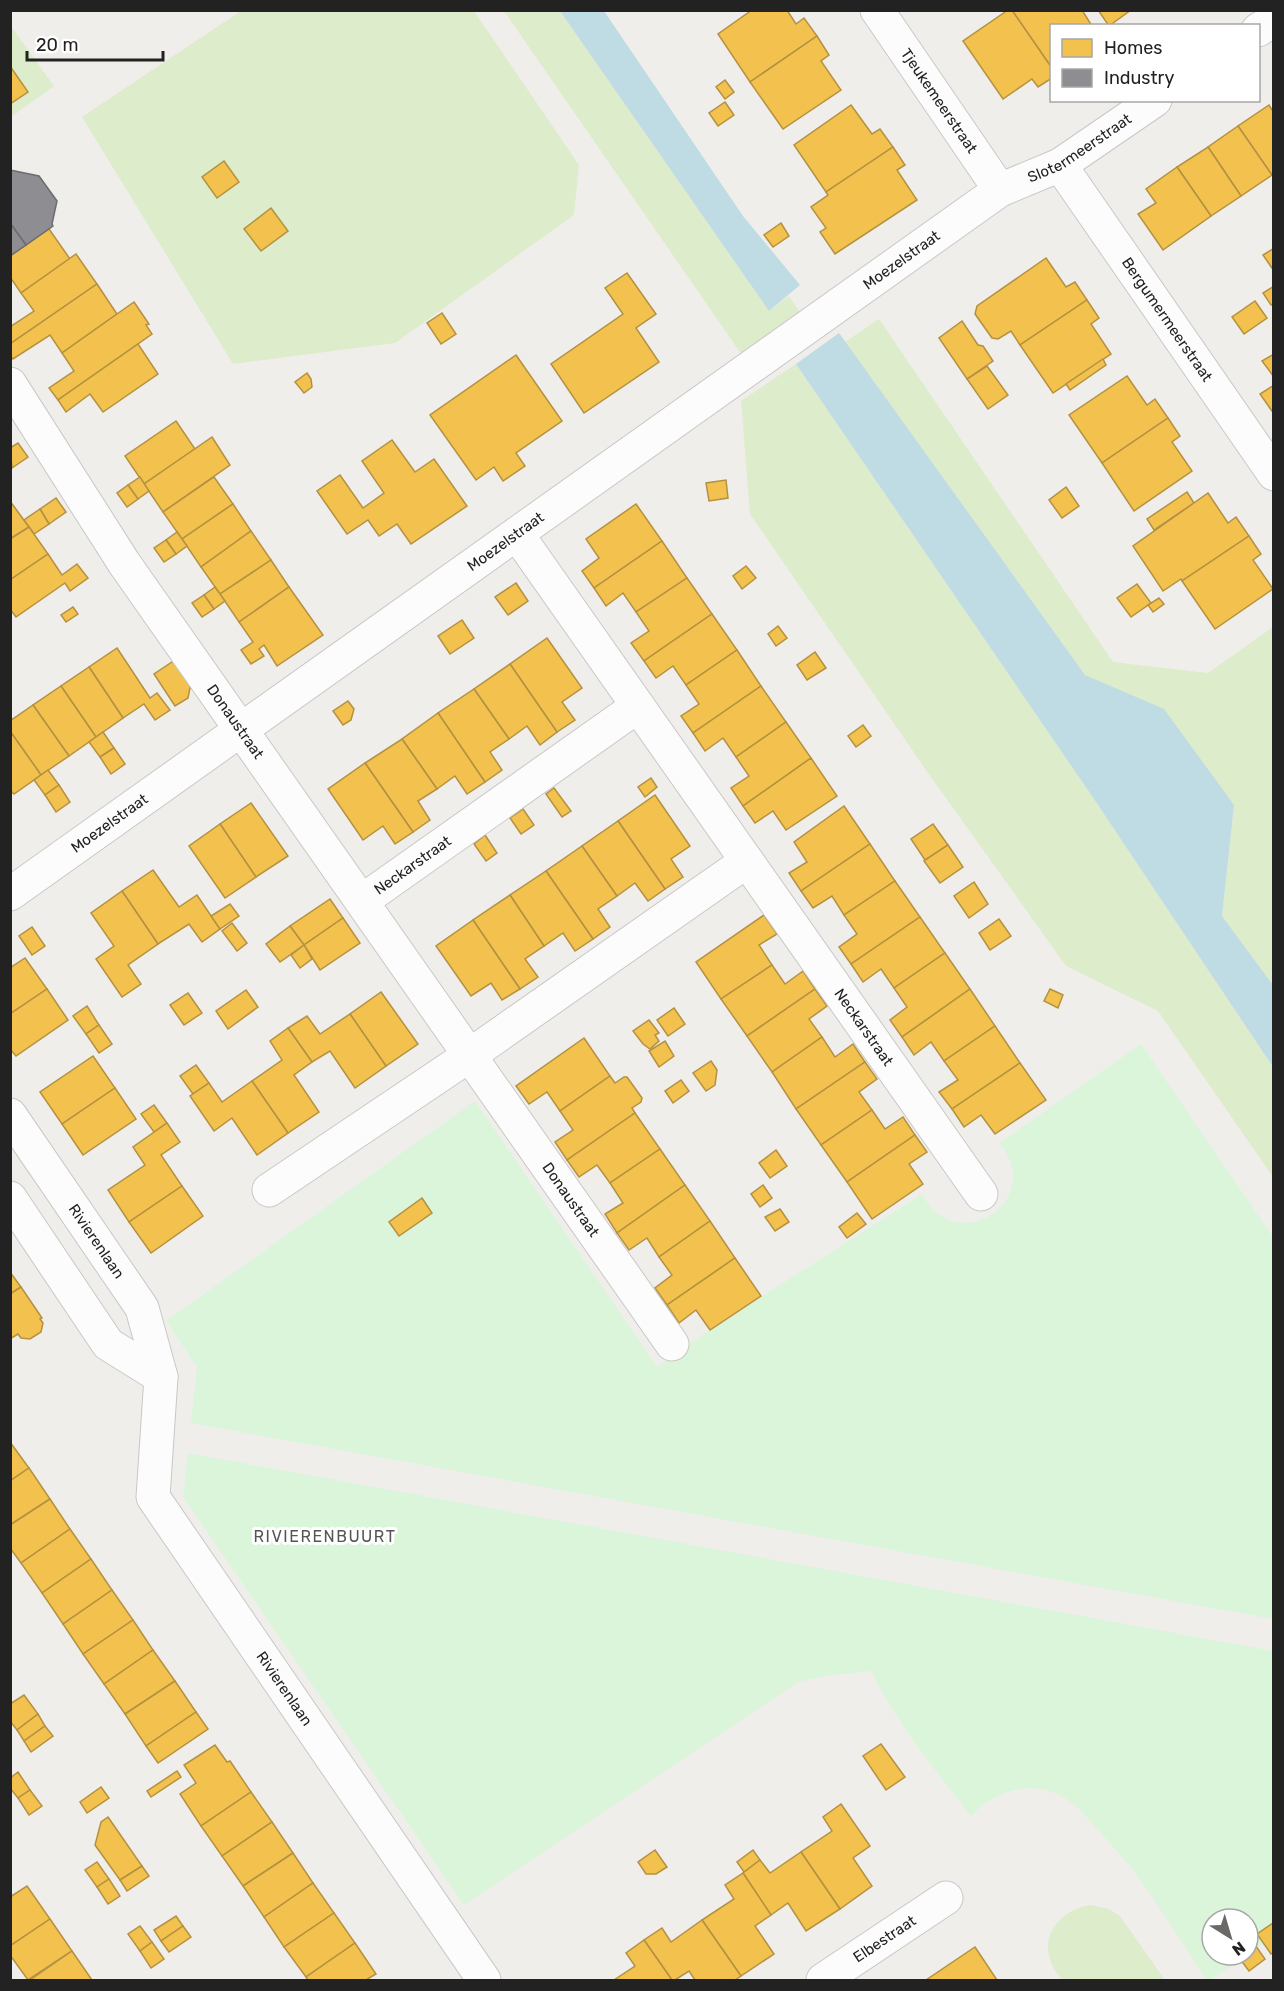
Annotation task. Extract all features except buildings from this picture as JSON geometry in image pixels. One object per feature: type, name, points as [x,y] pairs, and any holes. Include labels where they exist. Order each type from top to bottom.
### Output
[{"type":"street","name":"Tjeukemeerstraat","points":[[877,10],[1000,190]]},
{"type":"street","points":[[1260,29],[1274,20]]},
{"type":"street","name":"Slotermeerstraat","points":[[1000,190],[1059,165],[1152,102]]},
{"type":"street","name":"Bergumermeerstraat","points":[[1059,165],[1274,474]]},
{"type":"street","name":"Moezelstraat","points":[[10,894],[1000,190]]},
{"type":"street","name":"Donaustraat","points":[[10,384],[124,563],[672,1344]]},
{"type":"street","name":"Neckarstraat","points":[[517,534],[981,1194]]},
{"type":"street","name":"Neckarstraat","points":[[362,901],[638,706]]},
{"type":"street","points":[[269,1190],[470,1055],[747,861]]},
{"type":"street","name":"Rivierenlaan","points":[[10,1115],[142,1308],[161,1377],[153,1497],[484,1980]]},
{"type":"street","points":[[10,1198],[108,1344],[161,1377]]},
{"type":"street","name":"Elbestraat","points":[[824,1980],[946,1898]]},
{"type":"green space","points":[[241,11],[474,11],[579,165],[574,215],[395,343],[233,364],[82,117]]},
{"type":"green space","points":[[504,11],[560,11],[769,311],[789,296],[801,314],[744,358]]},
{"type":"green space","points":[[10,25],[54,86],[11,117],[10,117]]},
{"type":"green space","points":[[879,319],[1113,662],[1208,673],[1273,627],[1273,985],[1222,916],[1234,805],[1094,680],[1085,675],[845,342]]},
{"type":"green space","points":[[796,364],[1094,799],[1273,1067],[1273,1177],[1158,1011],[1066,966],[928,773],[750,514],[741,401]]},
{"type":"green space","points":[[1141,1044],[1273,1237],[1273,1619],[191,1423],[197,1367],[166,1321],[475,1101],[657,1367],[688,1344],[922,1194],[937,1213],[956,1222],[975,1222],[992,1214],[1005,1201],[1013,1184],[1011,1164],[999,1143]]},
{"type":"green space","points":[[188,1453],[1273,1651],[1273,1937],[1260,1946],[1260,1907],[1200,1907],[1200,1967],[1229,1967],[1207,1980],[1130,1866],[1078,1808],[1063,1797],[1051,1792],[1026,1789],[1002,1794],[980,1807],[971,1816],[905,1728],[871,1671],[824,1676],[798,1682],[464,1905],[183,1497]]},
{"type":"green space","points":[[1091,1905],[1109,1909],[1120,1916],[1165,1980],[1062,1980],[1052,1965],[1048,1949],[1052,1930],[1064,1916],[1081,1907]]},
{"type":"water","points":[[560,11],[604,11],[743,216],[800,285],[769,311]]},
{"type":"water","points":[[839,333],[1085,675],[1164,709],[1234,805],[1222,916],[1273,985],[1273,1067],[1094,799],[796,364]]},
{"type":"district","name":"RIVIERENBUURT","points":[[325,1536]]}]
